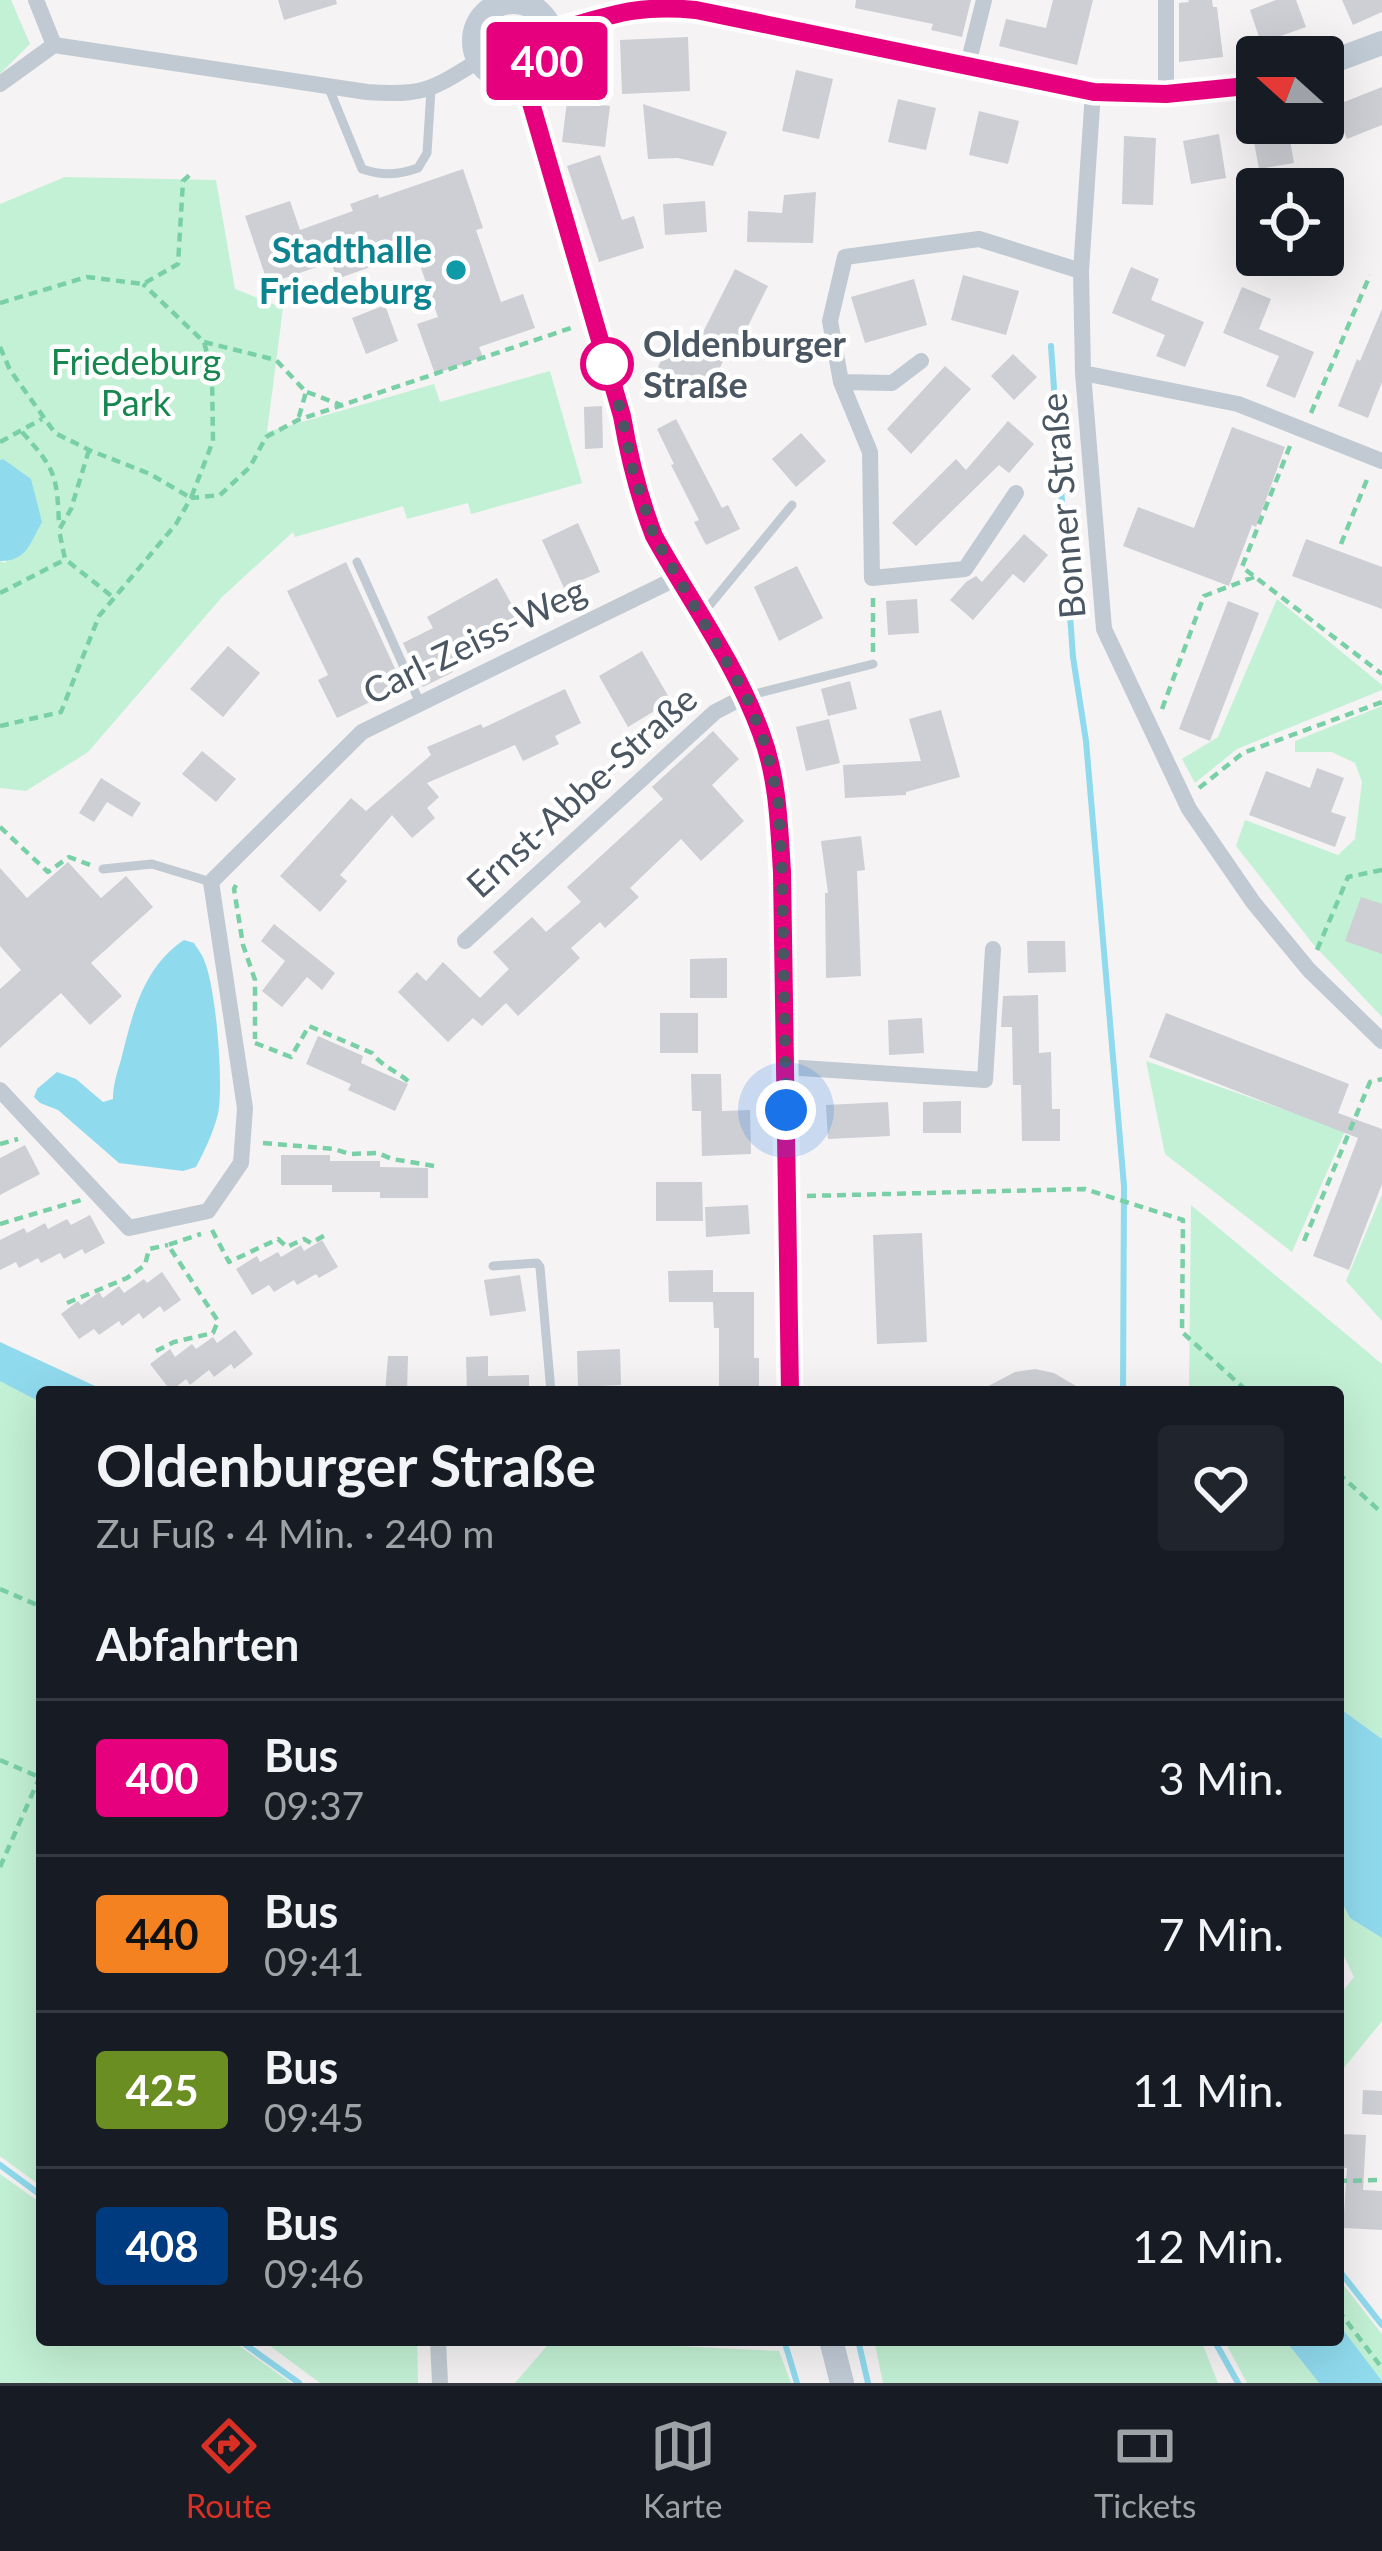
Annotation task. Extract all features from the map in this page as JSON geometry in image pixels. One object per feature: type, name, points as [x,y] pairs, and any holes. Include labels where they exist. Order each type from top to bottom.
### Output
[{"type":"street","points":[[36,0],[55,45]]},
{"type":"street","points":[[967,68],[984,0]]},
{"type":"street","points":[[1166,0],[1166,94]]},
{"type":"street","points":[[497,3],[527,4],[538,10],[551,32],[547,60],[524,79],[498,78],[487,71],[473,44],[476,26],[497,3]]},
{"type":"street","points":[[551,32],[600,16],[661,6],[1094,92],[1166,94],[1236,87]]},
{"type":"street","points":[[0,84],[55,45],[400,94],[431,90],[478,61]]},
{"type":"street","points":[[1344,59],[1380,49]]},
{"type":"street","points":[[524,79],[622,416],[644,509],[654,536],[746,696],[762,735],[778,799],[790,1386]]},
{"type":"street","name":"Bonner Straße","points":[[1094,92],[1082,271],[1083,373],[1104,629],[1185,800],[1253,902],[1309,970],[1382,1041]]},
{"type":"street","points":[[1016,493],[965,568],[872,578],[870,452],[841,382],[830,321],[844,257],[979,239],[1082,271]]},
{"type":"street","points":[[841,382],[892,383],[922,361]]},
{"type":"street","points":[[1083,373],[1238,404],[1379,460]]},
{"type":"street","name":"Carl-Zeiss-Weg","points":[[211,882],[362,732],[677,578]]},
{"type":"street","name":"Ernst-Abbe-Straße","points":[[465,941],[715,712],[746,696]]},
{"type":"street","points":[[0,1090],[129,1228],[208,1211],[242,1163],[245,1108],[211,882]]},
{"type":"street","points":[[786,1067],[985,1080],[993,949]]},
{"type":"street","points":[[438,2346],[440,2383]]},
{"type":"street","points":[[833,2346],[842,2383]]},
{"type":"lane","points":[[328,86],[362,169],[380,175],[418,168],[427,153],[431,90]]},
{"type":"lane","points":[[700,616],[792,505]]},
{"type":"lane","points":[[357,562],[420,704]]},
{"type":"lane","points":[[746,696],[873,664]]},
{"type":"lane","points":[[103,869],[152,864],[211,882]]},
{"type":"lane","points":[[494,1266],[537,1263],[540,1268],[550,1386]]},
{"type":"path","points":[[143,284],[178,264],[183,181],[193,172]]},
{"type":"path","points":[[1370,274],[1242,568],[1382,674]]},
{"type":"path","points":[[0,303],[87,277],[143,284],[204,342],[276,360],[307,392],[341,405]]},
{"type":"path","points":[[0,346],[10,370],[55,433],[150,474],[191,498],[220,496],[250,467],[266,437],[298,420],[594,320]]},
{"type":"path","points":[[0,726],[61,712],[99,616],[176,524],[191,498],[213,441],[212,373],[204,342]]},
{"type":"path","points":[[298,420],[307,392]]},
{"type":"path","points":[[0,442],[44,418]]},
{"type":"path","points":[[22,432],[49,462],[57,488],[65,559],[114,598]]},
{"type":"path","points":[[59,530],[71,509],[89,450]]},
{"type":"path","points":[[1341,544],[1379,460]]},
{"type":"path","points":[[0,593],[65,559]]},
{"type":"path","points":[[1154,734],[1204,596],[1254,577]]},
{"type":"path","points":[[872,578],[873,664]]},
{"type":"path","points":[[1185,800],[1243,753],[1382,702]]},
{"type":"path","points":[[0,827],[48,872],[69,856],[103,869]]},
{"type":"path","points":[[1309,970],[1348,877],[1382,870]]},
{"type":"path","points":[[255,1043],[291,1057],[308,1026],[372,1053],[412,1085]]},
{"type":"path","points":[[1304,1241],[1370,1082],[1382,1079]]},
{"type":"path","points":[[262,1143],[378,1154],[434,1166]]},
{"type":"path","points":[[785,1196],[1085,1189],[1183,1220],[1182,1332],[1241,1386]]},
{"type":"path","points":[[0,1224],[98,1195]]},
{"type":"path","points":[[67,1303],[127,1278],[145,1265],[148,1249],[213,1229],[229,1262],[278,1239],[286,1246],[304,1239],[311,1243],[327,1234]]},
{"type":"path","points":[[156,1351],[213,1333],[218,1321],[168,1246]]},
{"type":"path","points":[[1344,1478],[1382,1513]]},
{"type":"path","points":[[0,1588],[36,1603]]},
{"type":"path","points":[[0,1760],[36,1773]]},
{"type":"path","points":[[0,1867],[36,1786]]},
{"type":"path","points":[[1344,2181],[1382,2180]]},
{"type":"path","points":[[1344,2318],[1382,2368]]},
{"type":"green space","points":[[0,0],[11,0],[30,44],[0,74]]},
{"type":"green space","points":[[513,17],[531,24],[538,42],[531,60],[513,67],[495,60],[488,42],[495,24]]},
{"type":"green space","name":"Friedeburg Park","points":[[65,177],[216,180],[235,289],[283,308],[267,432],[434,384],[440,402],[550,371],[582,483],[471,514],[468,503],[407,519],[403,506],[295,537],[293,532],[222,597],[88,752],[26,791],[0,788],[0,561],[6,563],[0,460],[0,204]]},
{"type":"green space","points":[[1277,599],[1382,685],[1382,690],[1237,749],[1195,783],[1182,759],[1218,737]]},
{"type":"green space","points":[[1382,706],[1382,1017],[1313,944],[1236,846],[1245,820],[1338,855],[1355,839],[1362,782],[1355,763],[1332,752],[1295,752],[1295,741]]},
{"type":"green space","points":[[1146,1061],[1345,1131],[1292,1252],[1165,1154]]},
{"type":"green space","points":[[1382,1194],[1382,1321],[1346,1281]]},
{"type":"green space","points":[[1191,1205],[1382,1364],[1382,1739],[1344,1711],[1344,1386],[1189,1386]]},
{"type":"green space","points":[[0,1374],[36,1394],[36,2183],[0,2156]]},
{"type":"green space","points":[[1344,1906],[1350,1918],[1382,1938],[1382,2021],[1344,2068],[1344,1990],[1354,1977],[1344,1956]]},
{"type":"green space","points":[[0,2174],[36,2200],[36,2346],[239,2346],[291,2383],[0,2383]]},
{"type":"green space","points":[[1344,2286],[1382,2334],[1382,2381],[1344,2331]]},
{"type":"green space","points":[[270,2346],[417,2346],[418,2383],[320,2383]]},
{"type":"green space","points":[[547,2346],[676,2346],[779,2351],[791,2383],[515,2383]]},
{"type":"green space","points":[[875,2346],[1203,2346],[1218,2383],[883,2383]]},
{"type":"green space","points":[[1227,2346],[1290,2346],[1319,2383],[1247,2383]]},
{"type":"water","points":[[0,460],[31,479],[42,522],[22,554],[0,561]]},
{"type":"water","points":[[184,940],[194,943],[202,956],[212,991],[220,1081],[216,1121],[196,1167],[183,1171],[119,1163],[58,1110],[34,1097],[57,1072],[76,1079],[103,1102],[113,1099],[141,993],[158,964]]},
{"type":"water","points":[[0,1342],[95,1386],[36,1386],[36,1400],[0,1381]]},
{"type":"water","points":[[1344,1711],[1382,1739],[1382,1938],[1350,1918],[1344,1906]]},
{"type":"water","points":[[1344,2331],[1382,2381],[1382,2383],[1319,2383],[1290,2346],[1344,2346]]},
{"type":"building","points":[[278,0],[336,0],[337,4],[284,20]]},
{"type":"building","points":[[856,0],[971,0],[962,37],[931,30],[933,24],[855,8]]},
{"type":"building","points":[[1053,0],[1093,0],[1077,65],[999,46],[1006,19],[1046,28]]},
{"type":"building","points":[[1212,0],[1217,7],[1223,57],[1179,62],[1179,3]]},
{"type":"building","points":[[1276,0],[1296,0],[1306,27],[1281,36],[1259,36],[1250,10]]},
{"type":"building","points":[[1342,0],[1382,0],[1382,12],[1353,25]]},
{"type":"building","points":[[688,37],[690,91],[622,94],[620,40]]},
{"type":"building","points":[[796,70],[833,79],[819,139],[782,131]]},
{"type":"building","points":[[1382,87],[1382,125],[1347,139],[1344,102]]},
{"type":"building","points":[[898,99],[936,108],[926,150],[888,142]]},
{"type":"building","points":[[567,101],[610,106],[605,147],[562,142]]},
{"type":"building","points":[[643,104],[727,132],[713,166],[678,158],[648,159]]},
{"type":"building","points":[[979,111],[1019,121],[1008,164],[969,155]]},
{"type":"building","points":[[1219,134],[1226,178],[1191,184],[1183,141]]},
{"type":"building","points":[[1124,136],[1156,138],[1153,205],[1122,204]]},
{"type":"building","points":[[1254,144],[1291,144],[1294,163],[1259,168]]},
{"type":"building","points":[[600,155],[622,220],[634,216],[644,248],[599,262],[567,166]]},
{"type":"building","name":"Stadthalle Friedeburg","points":[[463,169],[483,228],[476,230],[501,302],[523,294],[535,328],[479,347],[483,357],[435,374],[417,324],[438,317],[415,251],[337,279],[331,262],[268,284],[245,216],[290,201],[300,230],[353,211],[350,204]]},
{"type":"building","points":[[816,192],[813,243],[747,242],[748,211],[782,213],[784,195]]},
{"type":"building","points":[[705,201],[707,232],[665,235],[663,204]]},
{"type":"building","points":[[1131,267],[1159,279],[1151,300],[1204,322],[1185,367],[1156,356],[1165,335],[1112,313]]},
{"type":"building","points":[[735,269],[768,286],[741,340],[734,337],[709,392],[697,386],[694,393],[676,384],[679,377],[658,367],[671,339],[694,350]]},
{"type":"building","points":[[963,275],[1019,291],[1006,335],[951,320]]},
{"type":"building","points":[[914,279],[927,325],[865,343],[851,297]]},
{"type":"building","points":[[1242,287],[1271,299],[1259,329],[1314,352],[1295,398],[1266,386],[1279,356],[1223,333]]},
{"type":"building","points":[[385,305],[398,341],[366,354],[352,318]]},
{"type":"building","points":[[1382,309],[1382,382],[1368,418],[1338,406]]},
{"type":"building","points":[[1013,354],[1037,377],[1014,400],[991,376]]},
{"type":"building","points":[[945,366],[971,389],[911,454],[887,429]]},
{"type":"building","points":[[602,406],[603,448],[585,449],[584,407]]},
{"type":"building","points":[[676,419],[722,508],[728,505],[740,529],[706,545],[657,429]]},
{"type":"building","points":[[1008,421],[1034,444],[1009,473],[999,465],[916,546],[892,523],[956,459],[966,470]]},
{"type":"building","points":[[1232,427],[1285,447],[1229,586],[1123,546],[1138,507],[1194,528]]},
{"type":"building","points":[[801,433],[826,461],[796,487],[772,459]]},
{"type":"building","points":[[578,523],[600,572],[564,588],[542,540]]},
{"type":"building","points":[[1024,534],[1048,555],[1024,583],[1013,574],[973,620],[950,600],[976,576],[982,582]]},
{"type":"building","points":[[1306,539],[1382,567],[1382,609],[1292,576]]},
{"type":"building","points":[[346,562],[403,686],[337,718],[318,680],[328,675],[287,591]]},
{"type":"building","points":[[797,566],[823,618],[779,641],[754,587]]},
{"type":"building","points":[[497,578],[521,621],[448,662],[453,672],[423,687],[403,643],[433,628],[427,617]]},
{"type":"building","points":[[917,599],[919,633],[888,635],[886,601]]},
{"type":"building","points":[[1228,601],[1259,613],[1210,741],[1179,729]]},
{"type":"building","points":[[228,646],[260,673],[223,717],[190,689]]},
{"type":"building","points":[[642,651],[671,701],[628,727],[599,676]]},
{"type":"building","points":[[850,681],[857,709],[828,716],[821,689]]},
{"type":"building","points":[[565,689],[581,723],[555,736],[559,744],[523,761],[515,745],[427,783],[439,797],[427,808],[435,818],[412,838],[392,815],[340,875],[347,881],[320,912],[280,876],[351,798],[366,811],[431,755],[427,747],[481,724],[483,728]]},
{"type":"building","points":[[941,710],[960,777],[906,795],[845,798],[843,765],[921,761],[909,719]]},
{"type":"building","points":[[829,719],[840,763],[806,771],[796,727]]},
{"type":"building","points":[[713,731],[739,759],[712,785],[744,821],[701,861],[681,839],[630,888],[639,897],[605,928],[600,922],[571,948],[580,958],[518,1016],[506,1003],[482,1026],[473,1018],[448,1042],[398,992],[417,972],[426,981],[443,962],[480,998],[509,969],[493,952],[532,917],[546,932],[581,902],[567,887],[663,799],[652,787]]},
{"type":"building","points":[[202,751],[236,779],[216,802],[182,774]]},
{"type":"building","points":[[1317,768],[1344,778],[1331,812],[1346,817],[1335,847],[1249,815],[1266,771],[1310,788]]},
{"type":"building","points":[[101,778],[141,803],[132,817],[107,802],[94,822],[79,813]]},
{"type":"building","points":[[861,836],[865,870],[857,871],[861,976],[826,978],[828,893],[821,841]]},
{"type":"building","points":[[68,862],[101,898],[126,876],[153,907],[91,963],[122,996],[90,1025],[61,993],[0,1048],[0,989],[21,970],[0,946],[0,868],[27,898]]},
{"type":"building","points":[[1361,897],[1382,904],[1382,954],[1345,941]]},
{"type":"building","points":[[274,924],[335,973],[322,990],[307,977],[282,1007],[262,991],[285,961],[261,941]]},
{"type":"building","points":[[1027,941],[1065,941],[1066,972],[1028,973]]},
{"type":"building","points":[[727,958],[727,998],[690,998],[690,959]]},
{"type":"building","points":[[1038,995],[1039,1053],[1051,1052],[1052,1109],[1060,1109],[1060,1141],[1022,1141],[1021,1085],[1013,1085],[1012,1027],[1001,1027],[1003,996]]},
{"type":"building","points":[[660,1013],[698,1013],[698,1053],[660,1053]]},
{"type":"building","points":[[1166,1013],[1349,1084],[1338,1113],[1382,1129],[1382,1184],[1349,1270],[1313,1256],[1358,1138],[1149,1057]]},
{"type":"building","points":[[922,1018],[924,1053],[889,1055],[888,1020]]},
{"type":"building","points":[[318,1036],[408,1084],[395,1111],[306,1064]]},
{"type":"building","points":[[691,1074],[721,1074],[722,1111],[750,1110],[751,1154],[702,1156],[701,1111],[692,1111]]},
{"type":"building","points":[[961,1101],[961,1133],[923,1133],[923,1102]]},
{"type":"building","points":[[888,1102],[890,1136],[828,1139],[826,1105]]},
{"type":"building","points":[[25,1145],[40,1174],[0,1195],[0,1158]]},
{"type":"building","points":[[281,1155],[330,1155],[330,1161],[428,1168],[428,1198],[332,1192],[332,1185],[281,1185]]},
{"type":"building","points":[[656,1182],[702,1182],[703,1221],[656,1221]]},
{"type":"building","points":[[748,1205],[750,1234],[706,1237],[705,1207]]},
{"type":"building","points":[[90,1215],[105,1243],[85,1254],[82,1249],[64,1259],[60,1253],[41,1263],[38,1258],[19,1268],[16,1262],[0,1270],[0,1240],[24,1228],[27,1233],[45,1223],[48,1229],[67,1219],[71,1225]]},
{"type":"building","points":[[922,1233],[927,1342],[877,1344],[873,1235]]},
{"type":"building","points":[[322,1240],[338,1267],[319,1278],[316,1274],[297,1285],[294,1280],[274,1292],[269,1285],[252,1295],[236,1269],[257,1256],[260,1262],[278,1252],[281,1257]]},
{"type":"building","points":[[713,1270],[713,1292],[754,1292],[759,1386],[719,1386],[719,1328],[714,1328],[713,1302],[669,1302],[668,1271]]},
{"type":"building","points":[[162,1272],[181,1300],[164,1312],[160,1306],[143,1319],[139,1313],[122,1326],[119,1321],[99,1335],[94,1329],[79,1339],[61,1314],[99,1292],[103,1298],[119,1286],[124,1293]]},
{"type":"building","points":[[520,1275],[526,1311],[490,1316],[484,1280]]},
{"type":"building","points":[[235,1330],[253,1354],[214,1377],[209,1370],[190,1385],[186,1379],[167,1386],[150,1364],[170,1349],[175,1357],[213,1337],[217,1343]]},
{"type":"building","points":[[620,1349],[621,1385],[578,1386],[577,1351]]},
{"type":"building","points":[[388,1356],[408,1356],[407,1386],[386,1386]]},
{"type":"building","points":[[488,1356],[488,1376],[529,1375],[529,1386],[467,1386],[466,1357]]},
{"type":"building","points":[[1015,1372],[1054,1373],[1076,1386],[988,1386]]},
{"type":"building","points":[[1363,2090],[1382,2091],[1382,2115],[1362,2114]]},
{"type":"building","points":[[1344,2134],[1366,2135],[1363,2190],[1382,2191],[1382,2230],[1344,2228]]},
{"type":"waterway","points":[[1051,346],[1073,657],[1086,741],[1124,1186],[1123,1386]]},
{"type":"waterway","points":[[0,2165],[36,2192]]},
{"type":"waterway","points":[[1344,2277],[1382,2325]]},
{"type":"waterway","points":[[247,2346],[299,2383]]},
{"type":"waterway","points":[[786,2346],[797,2383]]},
{"type":"waterway","points":[[859,2346],[868,2383]]},
{"type":"waterway","points":[[1217,2346],[1238,2383]]},
{"type":"bus line","name":"400","points":[[790,1386],[778,799],[762,735],[746,696],[654,536],[644,509],[622,416],[524,79],[547,60],[551,32],[600,16],[661,6],[1094,92],[1166,94],[1236,87]]},
{"type":"place","name":"Stadthalle Friedeburg","points":[[456,270]]},
{"type":"place","name":"Oldenburger Straße","points":[[607,364]]},
{"type":"route","points":[[607,364],[654,536],[746,696],[771,768],[778,799],[782,872],[786,1110]]}]
